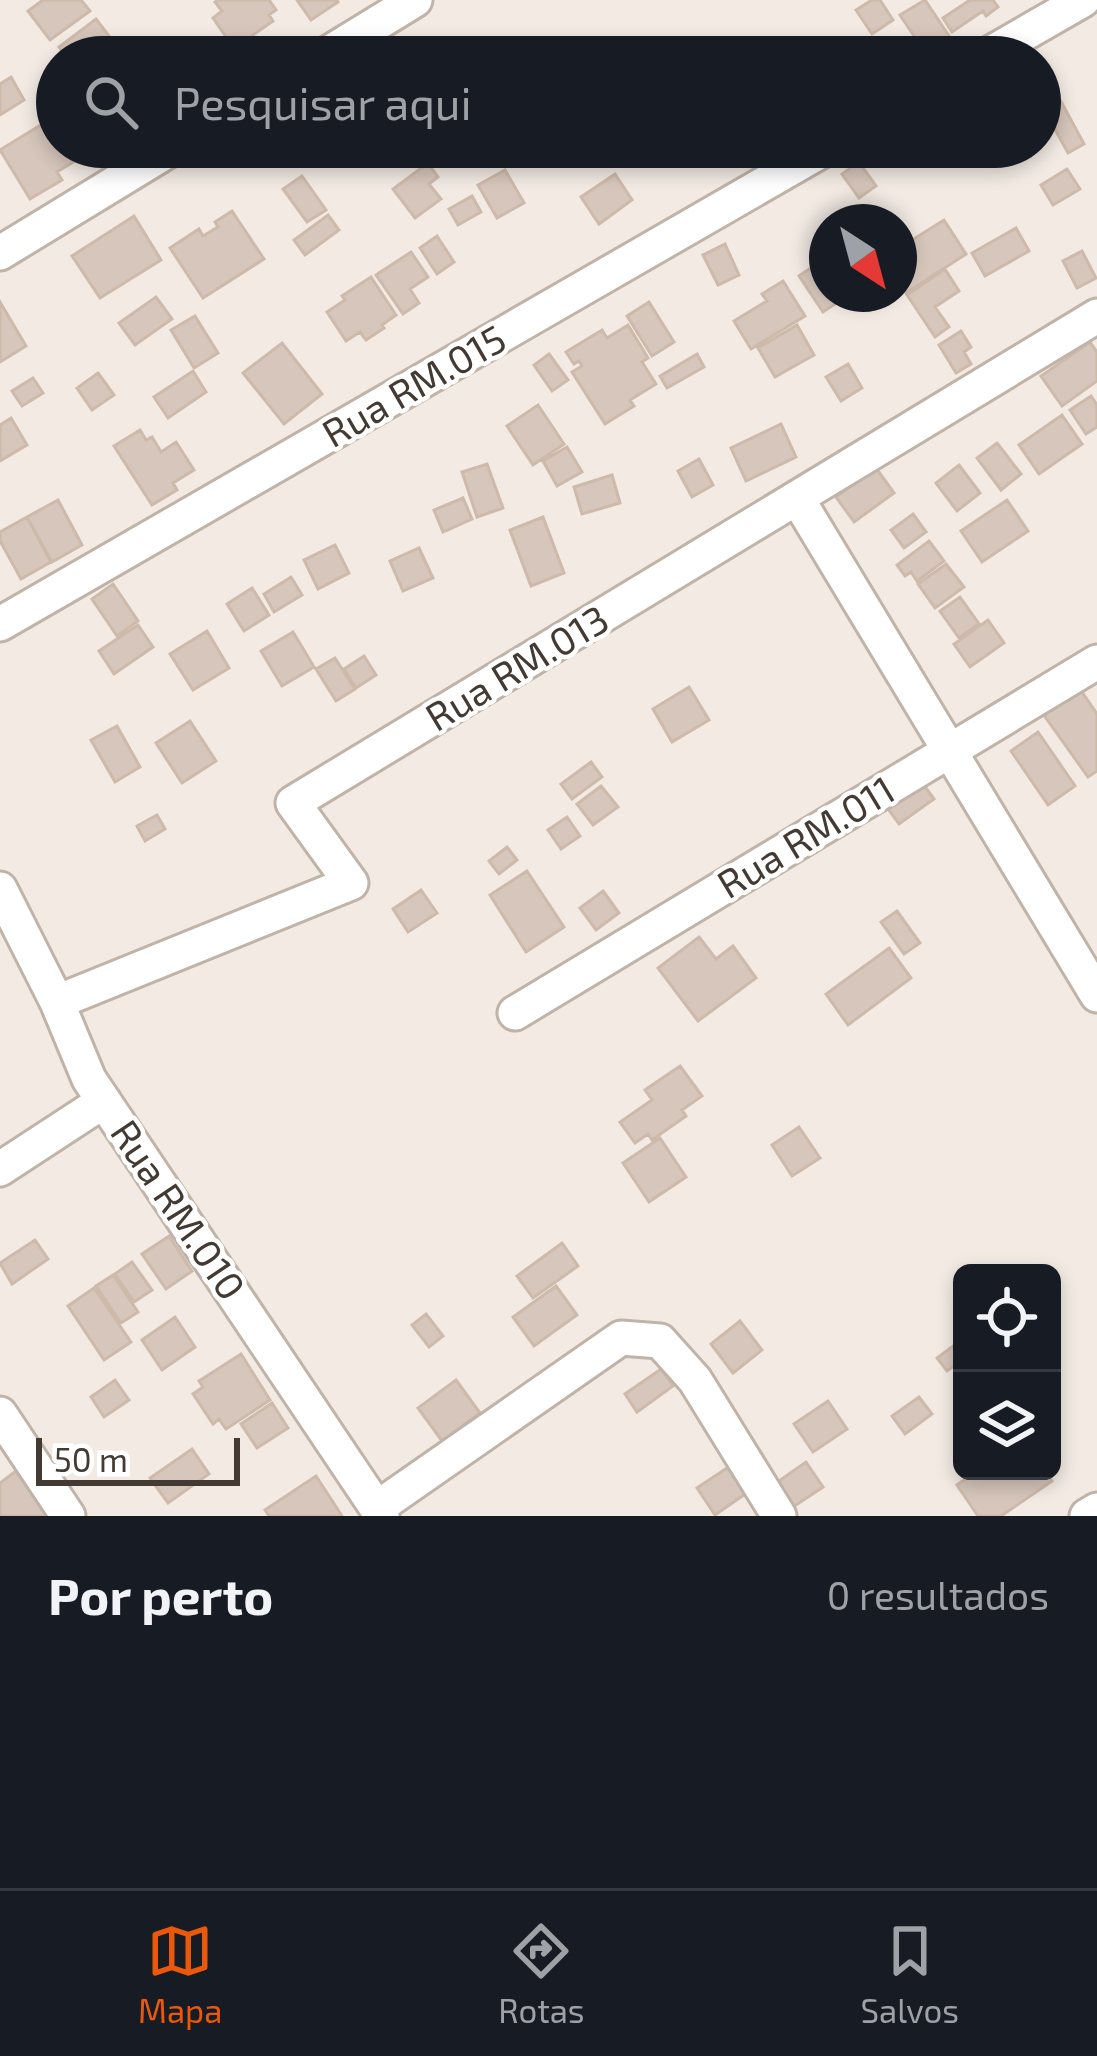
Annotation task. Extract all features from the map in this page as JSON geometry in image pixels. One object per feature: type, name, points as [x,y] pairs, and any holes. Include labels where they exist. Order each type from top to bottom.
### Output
[{"type":"street","points":[[357,36],[416,0]]},
{"type":"street","points":[[1020,36],[1083,0]]},
{"type":"street","points":[[0,253],[140,168]]},
{"type":"street","name":"Rua RM.015","points":[[0,624],[792,168]]},
{"type":"street","name":"Rua RM.013","points":[[57,1002],[351,884],[293,803],[1097,316]]},
{"type":"street","points":[[797,498],[1097,995]]},
{"type":"street","name":"Rua RM.011","points":[[515,1013],[1097,662]]},
{"type":"street","name":"Rua RM.010","points":[[0,889],[57,1002],[89,1079],[380,1512]]},
{"type":"street","points":[[0,1169],[104,1101]]},
{"type":"street","points":[[380,1512],[621,1338],[660,1341],[694,1380],[779,1516]]},
{"type":"street","points":[[0,1414],[68,1516]]},
{"type":"street","points":[[1087,1516],[1097,1510]]},
{"type":"building","points":[[43,0],[81,0],[90,11],[56,36],[47,36],[28,11]]},
{"type":"building","points":[[269,0],[276,10],[269,15],[273,21],[251,36],[225,36],[213,18],[222,11],[215,2]]},
{"type":"building","points":[[297,0],[337,0],[338,2],[311,20]]},
{"type":"building","points":[[880,0],[893,20],[872,34],[856,10]]},
{"type":"building","points":[[925,0],[949,36],[914,36],[900,15]]},
{"type":"building","points":[[970,0],[993,0],[998,7],[986,16],[983,11],[952,32],[943,18]]},
{"type":"building","points":[[96,19],[109,36],[74,36]]},
{"type":"building","points":[[11,77],[24,100],[0,115],[0,84]]},
{"type":"building","points":[[1061,102],[1084,144],[1068,153],[1061,140]]},
{"type":"building","points":[[36,128],[36,168],[64,168],[57,172],[62,180],[30,199],[0,150]]},
{"type":"building","points":[[421,168],[432,168],[438,177],[429,184],[441,199],[415,218],[393,189]]},
{"type":"building","points":[[863,168],[876,186],[859,198],[842,174]]},
{"type":"building","points":[[1067,169],[1080,189],[1053,205],[1041,185]]},
{"type":"building","points":[[505,170],[524,203],[497,218],[478,185]]},
{"type":"building","points":[[615,174],[632,200],[599,224],[581,197]]},
{"type":"building","points":[[302,176],[326,210],[307,222],[283,189]]},
{"type":"building","points":[[472,196],[481,212],[458,225],[449,209]]},
{"type":"building","points":[[232,211],[264,259],[203,298],[170,248],[199,229],[203,236]]},
{"type":"building","points":[[328,215],[339,230],[305,255],[294,240]]},
{"type":"building","points":[[134,216],[161,260],[100,298],[72,256]]},
{"type":"building","points":[[944,220],[966,254],[917,286],[917,237]]},
{"type":"building","points":[[1016,228],[1029,251],[985,276],[972,253]]},
{"type":"building","points":[[437,236],[454,262],[437,274],[420,248]]},
{"type":"building","points":[[725,244],[739,275],[718,285],[703,255]]},
{"type":"building","points":[[1082,251],[1096,278],[1077,288],[1063,261]]},
{"type":"building","points":[[411,252],[428,277],[410,289],[419,303],[403,314],[376,275]]},
{"type":"building","points":[[809,269],[809,291],[799,276]]},
{"type":"building","points":[[945,269],[959,291],[935,307],[949,327],[935,337],[917,310],[917,288]]},
{"type":"building","points":[[371,277],[396,315],[366,340],[360,332],[346,341],[327,312]]},
{"type":"building","points":[[783,281],[805,316],[751,349],[734,321],[767,301],[762,294]]},
{"type":"building","points":[[156,297],[172,319],[135,345],[119,323]]},
{"type":"building","points":[[0,302],[26,346],[0,362]]},
{"type":"building","points":[[649,302],[674,342],[652,356],[627,316]]},
{"type":"building","points":[[195,316],[218,353],[194,368],[171,330]]},
{"type":"building","points":[[628,325],[648,358],[642,362],[656,384],[630,400],[634,406],[605,424],[572,372],[582,366],[579,361],[574,364],[566,352],[602,330],[607,338]]},
{"type":"building","points":[[797,325],[814,355],[775,377],[758,348]]},
{"type":"building","points":[[961,331],[971,347],[964,352],[971,364],[956,373],[939,345]]},
{"type":"building","points":[[1090,342],[1097,352],[1097,381],[1062,406],[1041,376]]},
{"type":"building","points":[[282,343],[322,394],[284,424],[243,373]]},
{"type":"building","points":[[549,354],[568,380],[552,391],[534,365]]},
{"type":"building","points":[[697,354],[704,367],[667,388],[660,376]]},
{"type":"building","points":[[848,364],[862,388],[841,401],[826,377]]},
{"type":"building","points":[[193,371],[206,392],[168,418],[154,397]]},
{"type":"building","points":[[98,373],[114,395],[92,410],[77,388]]},
{"type":"building","points":[[33,378],[43,393],[22,406],[12,391]]},
{"type":"building","points":[[1091,396],[1097,405],[1097,427],[1086,434],[1070,410]]},
{"type":"building","points":[[538,405],[564,444],[533,465],[507,426]]},
{"type":"building","points":[[1062,415],[1082,444],[1039,474],[1019,445]]},
{"type":"building","points":[[11,418],[27,445],[0,461],[0,425]]},
{"type":"building","points":[[781,424],[796,457],[746,481],[731,448]]},
{"type":"building","points":[[140,430],[146,440],[152,437],[161,452],[176,442],[194,470],[173,483],[177,490],[152,505],[114,446]]},
{"type":"building","points":[[997,443],[1021,474],[1001,490],[977,458]]},
{"type":"building","points":[[567,447],[582,472],[557,486],[543,461]]},
{"type":"building","points":[[699,459],[713,485],[692,497],[678,471]]},
{"type":"building","points":[[487,464],[503,508],[477,517],[462,472]]},
{"type":"building","points":[[959,465],[980,493],[957,511],[936,483]]},
{"type":"building","points":[[876,468],[894,493],[854,522],[836,497]]},
{"type":"building","points":[[612,475],[620,503],[582,514],[574,487]]},
{"type":"building","points":[[463,498],[472,519],[443,532],[434,510]]},
{"type":"building","points":[[58,500],[82,545],[52,562],[27,517]]},
{"type":"building","points":[[1007,500],[1028,531],[982,562],[961,531]]},
{"type":"building","points":[[913,514],[926,532],[904,548],[891,530]]},
{"type":"building","points":[[27,517],[51,562],[21,579],[0,541],[0,532]]},
{"type":"building","points":[[543,517],[564,573],[531,586],[510,530]]},
{"type":"building","points":[[929,541],[944,561],[917,581],[911,572],[905,576],[897,565]]},
{"type":"building","points":[[335,545],[349,573],[318,589],[304,560]]},
{"type":"building","points":[[419,548],[433,578],[403,591],[390,561]]},
{"type":"building","points":[[946,564],[964,587],[935,608],[918,584]]},
{"type":"building","points":[[291,577],[302,595],[274,612],[264,594]]},
{"type":"building","points":[[113,584],[138,621],[117,636],[92,599]]},
{"type":"building","points":[[252,588],[269,615],[244,631],[227,604]]},
{"type":"building","points":[[960,597],[979,624],[959,638],[940,611]]},
{"type":"building","points":[[988,620],[1004,643],[970,667],[954,644]]},
{"type":"building","points":[[138,625],[153,647],[114,674],[99,651]]},
{"type":"building","points":[[207,631],[229,668],[193,690],[170,654]]},
{"type":"building","points":[[293,632],[314,667],[282,686],[261,651]]},
{"type":"building","points":[[364,656],[376,675],[356,688],[344,669]]},
{"type":"building","points":[[335,658],[355,689],[336,701],[316,669]]},
{"type":"building","points":[[689,687],[709,720],[672,742],[653,709]]},
{"type":"building","points":[[1080,689],[1097,714],[1097,771],[1088,777],[1043,714]]},
{"type":"building","points":[[190,721],[216,761],[182,783],[156,743]]},
{"type":"building","points":[[117,726],[140,767],[115,782],[91,740]]},
{"type":"building","points":[[1038,732],[1075,786],[1048,805],[1011,751]]},
{"type":"building","points":[[591,762],[602,777],[572,799],[561,784]]},
{"type":"building","points":[[920,780],[934,799],[899,824],[886,806]]},
{"type":"building","points":[[601,786],[618,807],[593,825],[577,804]]},
{"type":"building","points":[[157,815],[165,829],[145,841],[137,826]]},
{"type":"building","points":[[567,817],[580,836],[561,849],[548,830]]},
{"type":"building","points":[[507,847],[517,860],[499,874],[489,861]]},
{"type":"building","points":[[527,871],[564,927],[526,952],[490,895]]},
{"type":"building","points":[[421,890],[437,913],[408,932],[393,909]]},
{"type":"building","points":[[603,891],[619,913],[596,930],[580,908]]},
{"type":"building","points":[[897,911],[920,943],[904,954],[881,922]]},
{"type":"building","points":[[699,937],[716,959],[733,946],[756,978],[698,1021],[658,968]]},
{"type":"building","points":[[889,948],[911,978],[848,1025],[826,994]]},
{"type":"building","points":[[680,1066],[702,1096],[682,1110],[686,1116],[652,1140],[648,1134],[635,1143],[620,1122],[652,1100],[645,1090]]},
{"type":"building","points":[[799,1127],[820,1158],[792,1176],[772,1145]]},
{"type":"building","points":[[660,1138],[686,1177],[649,1202],[623,1163]]},
{"type":"building","points":[[169,1236],[192,1271],[166,1289],[142,1254]]},
{"type":"building","points":[[35,1240],[48,1259],[12,1284],[0,1263]]},
{"type":"building","points":[[562,1243],[578,1266],[533,1298],[517,1276]]},
{"type":"building","points":[[132,1262],[152,1290],[134,1302],[115,1274]]},
{"type":"building","points":[[113,1275],[138,1312],[121,1323],[96,1286]]},
{"type":"building","points":[[556,1286],[577,1315],[534,1346],[513,1317]]},
{"type":"building","points":[[94,1288],[131,1342],[104,1360],[68,1306]]},
{"type":"building","points":[[426,1314],[443,1336],[429,1347],[412,1325]]},
{"type":"building","points":[[175,1317],[195,1347],[162,1370],[142,1340]]},
{"type":"building","points":[[740,1321],[762,1350],[733,1373],[711,1344]]},
{"type":"building","points":[[953,1346],[953,1367],[947,1371],[937,1358]]},
{"type":"building","points":[[241,1354],[270,1400],[226,1429],[219,1419],[213,1424],[193,1394],[203,1387],[199,1381]]},
{"type":"building","points":[[661,1369],[673,1386],[637,1412],[625,1394]]},
{"type":"building","points":[[115,1380],[129,1400],[104,1417],[91,1397]]},
{"type":"building","points":[[456,1380],[480,1413],[442,1441],[418,1408]]},
{"type":"building","points":[[919,1397],[932,1414],[905,1434],[892,1416]]},
{"type":"building","points":[[828,1401],[847,1429],[813,1452],[794,1424]]},
{"type":"building","points":[[272,1403],[288,1428],[257,1448],[241,1424]]},
{"type":"building","points":[[192,1449],[209,1474],[168,1503],[150,1478]]},
{"type":"building","points":[[806,1462],[823,1487],[793,1507],[776,1483]]},
{"type":"building","points":[[730,1466],[748,1492],[715,1515],[697,1488]]},
{"type":"building","points":[[16,1471],[47,1516],[0,1516],[0,1483]]},
{"type":"building","points":[[316,1476],[342,1516],[269,1516],[265,1510]]},
{"type":"building","points":[[964,1480],[1052,1481],[1001,1516],[978,1516],[957,1485]]}]
